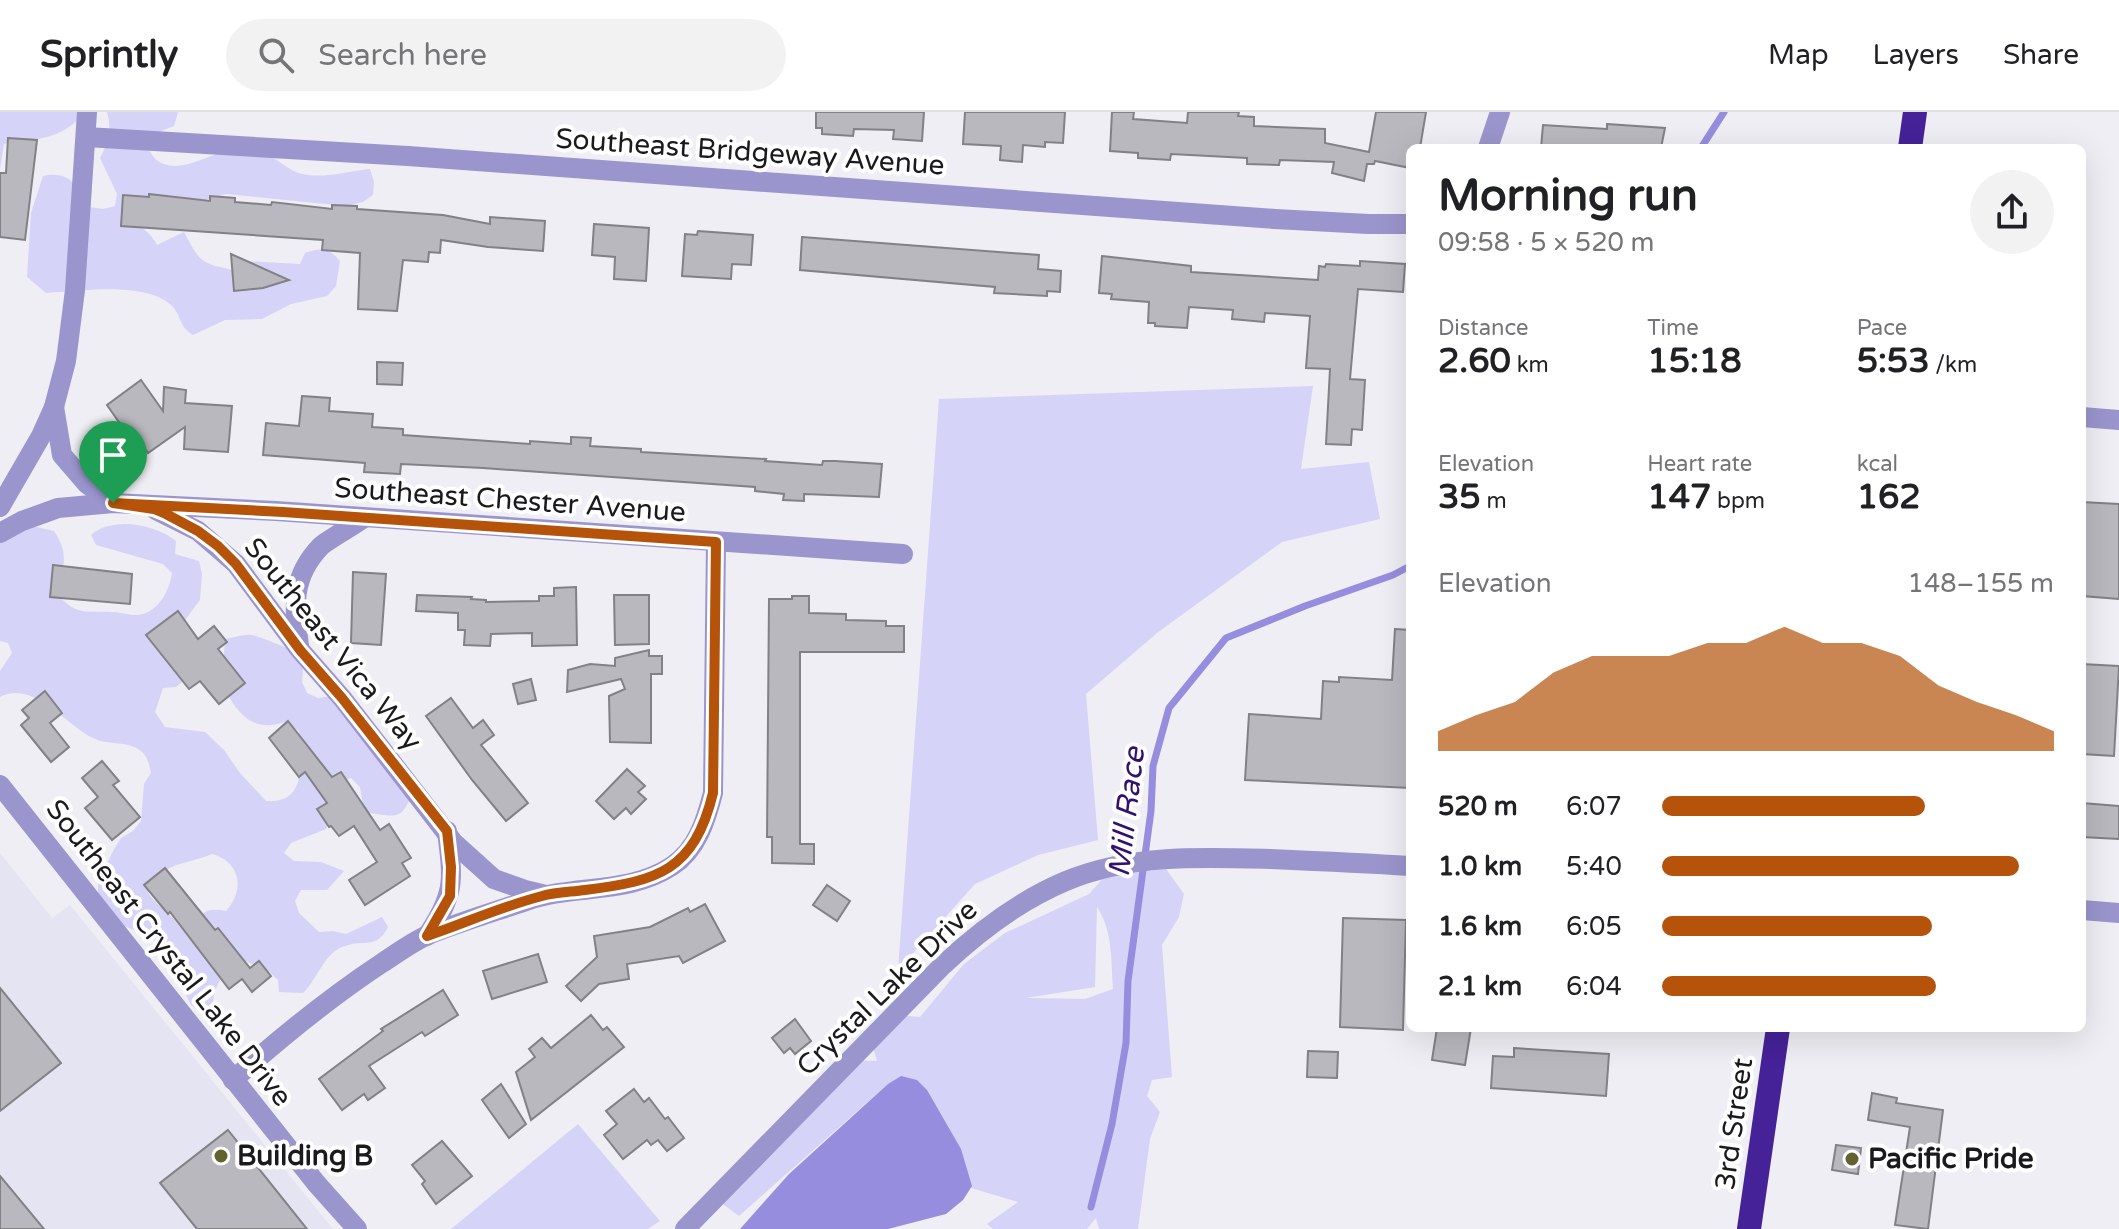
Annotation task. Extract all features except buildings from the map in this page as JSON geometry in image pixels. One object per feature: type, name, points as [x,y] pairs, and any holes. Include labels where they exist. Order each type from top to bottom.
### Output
[{"type":"highway","points":[[1911,144],[1915,112]]},
{"type":"highway","name":"3rd Street","points":[[1749,1229],[1777,1032]]},
{"type":"street","points":[[0,507],[34,450],[54,407],[66,361],[75,290],[87,112]]},
{"type":"street","points":[[1489,144],[1500,112]]},
{"type":"street","name":"Southeast Bridgeway Avenue","points":[[86,137],[408,156],[1275,219],[1406,224]]},
{"type":"street","points":[[54,407],[62,455],[87,484],[113,503]]},
{"type":"street","points":[[2086,417],[2119,420]]},
{"type":"street","name":"Southeast Chester Avenue","points":[[0,533],[58,508],[113,503],[903,554]]},
{"type":"street","name":"Southeast Vica Way","points":[[113,503],[154,509],[208,539],[236,564],[300,650],[342,698],[454,843],[494,879],[546,895]]},
{"type":"street","points":[[300,650],[296,622],[299,577],[323,544],[364,518]]},
{"type":"street","points":[[233,1080],[360,977],[427,936],[546,895],[632,884],[675,864],[698,836],[707,819],[713,793],[716,542]]},
{"type":"street","name":"Southeast Crystal Lake Drive","points":[[0,785],[233,1080],[357,1229]]},
{"type":"street","points":[[427,936],[450,896],[447,831]]},
{"type":"street","name":"Crystal Lake Drive","points":[[685,1229],[941,967],[1011,910],[1065,881],[1122,864],[1165,858],[1406,866]]},
{"type":"street","points":[[2086,910],[2119,913]]},
{"type":"shaded area","points":[[0,112],[83,112],[68,128],[58,133],[4,144],[0,169]]},
{"type":"shaded area","points":[[107,112],[178,112],[174,126],[151,135],[147,147],[156,159],[173,166],[235,152],[268,156],[297,173],[311,175],[370,169],[374,182],[373,195],[363,202],[345,206],[226,194],[202,201],[145,198],[122,205],[157,245],[184,232],[202,260],[222,268],[233,270],[244,261],[300,264],[305,253],[320,249],[328,251],[340,261],[336,286],[327,296],[291,304],[262,319],[225,320],[193,335],[171,305],[145,293],[112,289],[46,293],[27,277],[31,213],[43,176],[60,175],[72,181],[90,207],[103,209],[115,206],[117,194],[100,158],[108,136]]},
{"type":"shaded area","points":[[1313,386],[1301,469],[1369,462],[1380,519],[1282,542],[1157,633],[1086,694],[1098,840],[1038,855],[975,884],[898,970],[939,399]]},
{"type":"shaded area","points":[[134,524],[157,530],[176,541],[175,554],[199,561],[202,574],[200,600],[173,636],[185,680],[176,687],[163,688],[155,712],[165,727],[205,732],[266,801],[280,800],[296,788],[300,767],[299,731],[285,722],[258,724],[236,707],[224,680],[225,639],[251,635],[304,656],[302,682],[307,693],[318,698],[332,696],[381,755],[405,763],[415,787],[402,812],[392,816],[364,812],[360,787],[351,778],[339,782],[326,829],[291,843],[284,853],[294,861],[321,862],[344,871],[327,890],[301,890],[295,901],[299,913],[319,932],[346,934],[382,917],[388,927],[379,939],[338,949],[326,960],[303,993],[279,992],[278,980],[269,971],[243,960],[220,980],[214,994],[213,1010],[201,1013],[191,1005],[162,947],[150,937],[122,925],[98,895],[98,882],[114,849],[121,838],[133,831],[141,821],[144,784],[151,773],[145,756],[130,745],[93,738],[49,706],[25,694],[12,693],[0,697],[0,671],[12,653],[8,643],[0,641],[0,541],[28,525],[54,531],[64,554],[55,591],[68,605],[86,612],[140,615],[148,612],[160,603],[172,573],[163,564],[96,545],[91,535],[100,529]],"holes":[[[212,854],[222,858],[234,870],[238,886],[226,911],[207,911],[195,924],[180,927],[148,893],[159,875],[174,866]]]},
{"type":"shaded area","points":[[0,853],[52,918],[70,905],[333,1229],[0,1229]]},
{"type":"shaded area","points":[[1166,869],[1184,894],[1179,917],[1162,945],[1172,1077],[1152,1080],[1147,1096],[1160,1112],[1150,1139],[1138,1229],[1099,1229],[1096,1218],[1087,1229],[993,1229],[987,1224],[1018,1202],[961,1185],[888,1084],[739,1216],[720,1202],[840,1060],[877,1061],[869,1033],[886,1014],[920,1017],[964,964],[1005,933],[1089,894],[1105,876]],"holes":[[[1097,907],[1110,946],[1113,989],[1085,999],[1026,998],[1095,987]]]},
{"type":"shaded area","points":[[901,1076],[917,1080],[927,1090],[961,1149],[972,1186],[963,1200],[946,1214],[888,1229],[740,1229],[789,1174],[888,1084]]},
{"type":"shaded area","points":[[578,1124],[660,1221],[648,1229],[451,1229]]},
{"type":"waterway","name":"Mill Race","points":[[1704,144],[1724,112]]},
{"type":"waterway","name":"Mill Race","points":[[1091,1207],[1112,1124],[1126,1043],[1128,981],[1151,811],[1153,766],[1169,708],[1226,638],[1406,568]]},
{"type":"place","name":"Building B","points":[[221,1156]]},
{"type":"place","name":"Pacific Pride","points":[[1852,1159]]},
{"type":"route","points":[[113,503],[716,542],[713,793],[707,819],[698,836],[675,864],[650,878],[632,884],[546,895],[427,936],[450,896],[447,831],[300,650],[236,564],[218,546],[198,531],[154,509],[113,503]]}]
